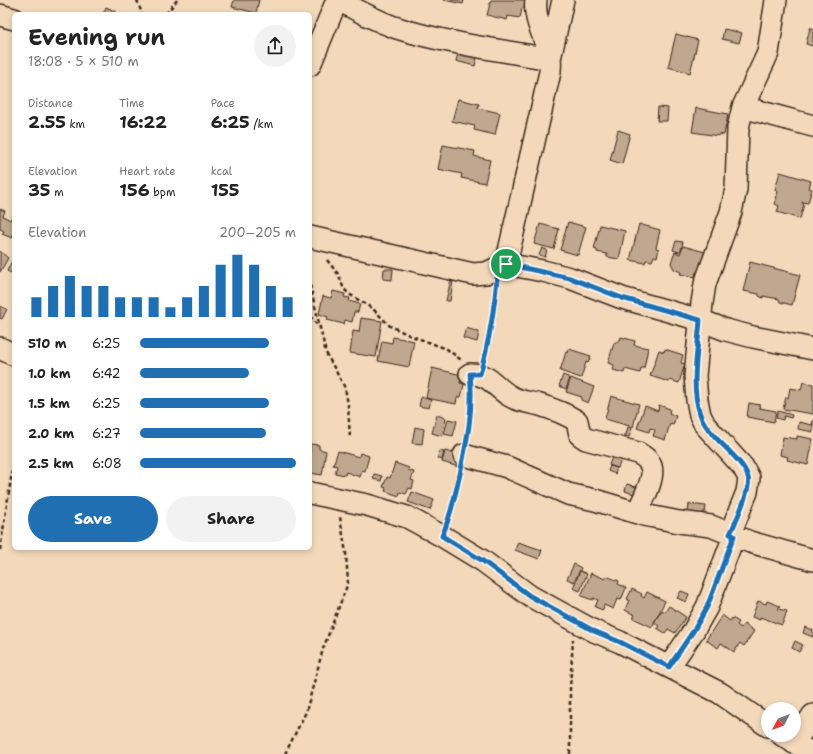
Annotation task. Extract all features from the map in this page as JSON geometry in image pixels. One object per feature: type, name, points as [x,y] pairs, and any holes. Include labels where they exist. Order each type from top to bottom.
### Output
[{"type":"street","points":[[312,60],[338,0],[393,27],[442,39],[550,59]]},
{"type":"street","points":[[536,0],[535,8],[537,20],[550,59]]},
{"type":"street","points":[[502,266],[549,81],[550,59],[563,0]]},
{"type":"street","points":[[669,667],[694,630],[707,607],[747,492],[749,478],[743,467],[709,430],[700,415],[695,376],[705,284],[731,212],[736,189],[738,128],[743,107],[768,53],[776,0]]},
{"type":"street","points":[[0,14],[12,18]]},
{"type":"street","points":[[743,107],[813,126]]},
{"type":"street","points":[[312,238],[473,274],[486,274],[502,266],[570,278],[622,298],[700,320],[726,330],[813,349]]},
{"type":"street","points":[[0,348],[12,354]]},
{"type":"street","points":[[475,374],[487,378],[510,396],[519,400],[541,405],[567,415],[577,421],[580,435],[586,439],[638,453],[645,457],[651,465],[652,472],[638,513]]},
{"type":"street","points":[[464,455],[507,467],[568,494],[595,500],[638,513],[679,522],[712,526],[732,535],[813,560]]},
{"type":"street","points":[[312,493],[367,505],[407,517],[483,561],[530,596],[594,631],[620,642],[720,693],[761,721]]},
{"type":"street","points":[[801,727],[813,715]]},
{"type":"street","points":[[793,742],[812,754]]},
{"type":"path","points":[[137,0],[141,12]]},
{"type":"path","points":[[168,12],[177,0]]},
{"type":"path","points":[[325,258],[338,274],[344,289],[349,294],[373,309],[390,326],[409,335],[447,349],[455,354],[475,374]]},
{"type":"path","points":[[442,536],[449,521],[464,455],[471,408],[472,388],[475,374],[488,343],[502,266]]},
{"type":"path","points":[[312,294],[328,359],[346,392],[350,439]]},
{"type":"path","points":[[312,318],[320,328]]},
{"type":"path","points":[[0,550],[12,472]]},
{"type":"path","points":[[285,754],[306,712],[323,649],[348,583],[346,553],[338,499]]},
{"type":"path","points":[[570,754],[570,688],[574,620]]},
{"type":"building","points":[[234,0],[259,0],[256,12],[232,7]]},
{"type":"building","points":[[444,0],[464,0],[463,4]]},
{"type":"building","points":[[491,0],[527,0],[525,1],[524,8],[522,8],[520,18],[508,16],[507,20],[487,15]]},
{"type":"building","points":[[106,7],[115,11],[115,12],[104,12]]},
{"type":"building","points":[[810,28],[813,28],[813,46],[806,44]]},
{"type":"building","points":[[724,29],[742,33],[739,43],[722,39]]},
{"type":"building","points":[[676,34],[698,40],[690,73],[668,67]]},
{"type":"building","points":[[459,49],[478,53],[475,66],[456,61]]},
{"type":"building","points":[[458,99],[479,104],[478,108],[500,113],[495,135],[474,130],[475,126],[452,121]]},
{"type":"building","points":[[658,107],[668,108],[667,121],[657,121]]},
{"type":"building","points":[[696,108],[728,114],[724,135],[719,134],[719,136],[692,132]]},
{"type":"building","points":[[618,130],[630,134],[622,164],[610,160]]},
{"type":"building","points":[[443,145],[475,151],[474,156],[490,160],[485,183],[461,178],[462,174],[438,169]]},
{"type":"building","points":[[780,172],[811,181],[809,188],[812,189],[808,203],[802,202],[804,204],[800,219],[777,212],[779,206],[775,204],[778,191],[775,190]]},
{"type":"building","points":[[0,209],[5,211],[3,216],[10,220],[12,217],[12,238],[2,234],[4,231],[0,229]]},
{"type":"building","points":[[568,222],[586,227],[578,255],[560,250]]},
{"type":"building","points":[[540,224],[559,229],[554,249],[534,244]]},
{"type":"building","points":[[639,224],[660,230],[656,248],[659,249],[657,257],[654,256],[652,261],[646,260],[645,263],[630,260]]},
{"type":"building","points":[[600,225],[625,231],[619,259],[607,257],[607,254],[597,252],[597,250],[594,249]]},
{"type":"building","points":[[676,241],[683,242],[679,252],[673,250]]},
{"type":"building","points":[[683,246],[709,253],[705,274],[696,272],[695,277],[680,274],[681,272],[674,269],[671,263],[675,252],[680,254]]},
{"type":"building","points":[[542,248],[547,250],[545,257],[539,255]]},
{"type":"building","points":[[0,251],[8,258],[0,272]]},
{"type":"building","points":[[12,261],[12,273],[7,271]]},
{"type":"building","points":[[750,262],[800,275],[792,305],[780,302],[779,299],[763,296],[763,298],[759,296],[759,294],[743,291]]},
{"type":"building","points":[[384,269],[393,269],[392,280],[383,279]]},
{"type":"building","points":[[451,281],[453,281],[450,301],[446,301],[451,283]]},
{"type":"building","points":[[333,291],[345,294],[344,297],[350,298],[349,301],[360,304],[358,312],[354,312],[352,322],[345,320],[344,324],[327,320],[328,317],[319,314],[323,296],[331,298]]},
{"type":"building","points":[[0,306],[7,309],[2,319],[0,318]]},
{"type":"building","points":[[361,318],[382,321],[376,357],[350,353],[353,331],[359,332]]},
{"type":"building","points":[[466,328],[479,332],[477,342],[463,338]]},
{"type":"building","points":[[393,337],[414,341],[409,367],[378,361],[382,341],[392,343]]},
{"type":"building","points":[[621,337],[635,341],[634,345],[648,348],[644,368],[641,368],[640,373],[625,369],[624,373],[613,370],[614,365],[608,363],[614,343],[620,340]]},
{"type":"building","points":[[569,349],[591,356],[588,363],[586,362],[581,378],[560,371],[566,352],[568,353]]},
{"type":"building","points":[[665,349],[683,355],[681,363],[685,364],[679,383],[670,380],[669,382],[650,376],[659,350],[664,352]]},
{"type":"building","points":[[432,368],[462,375],[460,383],[464,384],[461,397],[457,397],[456,404],[426,398]]},
{"type":"building","points":[[563,375],[570,378],[566,389],[559,386]]},
{"type":"building","points":[[571,378],[594,387],[588,403],[581,400],[582,397],[566,392]]},
{"type":"building","points":[[803,382],[813,384],[813,414],[783,409],[786,397],[788,398],[790,388],[801,390]]},
{"type":"building","points":[[611,396],[639,404],[633,427],[605,419]]},
{"type":"building","points":[[421,397],[431,400],[429,408],[419,406]]},
{"type":"building","points":[[749,403],[760,405],[759,408],[776,411],[774,422],[747,417]]},
{"type":"building","points":[[659,405],[670,409],[669,413],[676,416],[673,425],[670,424],[665,440],[653,436],[655,430],[650,428],[649,432],[637,428],[645,406],[658,411]]},
{"type":"building","points":[[778,411],[792,415],[791,418],[784,416],[783,420],[776,418]]},
{"type":"building","points":[[437,415],[446,418],[442,436],[432,433]]},
{"type":"building","points":[[448,419],[457,421],[453,436],[444,434]]},
{"type":"building","points":[[813,420],[813,432],[798,429],[799,422],[812,425]]},
{"type":"building","points":[[415,427],[424,429],[422,444],[412,443]]},
{"type":"building","points":[[628,427],[632,428],[629,437],[624,436],[624,434],[626,435]]},
{"type":"building","points":[[797,436],[813,439],[808,465],[787,460],[788,457],[780,455],[783,437],[797,439]]},
{"type":"building","points":[[312,444],[319,445],[319,449],[326,451],[322,475],[312,473]]},
{"type":"building","points":[[338,451],[359,457],[360,453],[369,456],[365,471],[362,470],[360,477],[346,472],[345,475],[335,473],[337,466],[333,465]]},
{"type":"building","points":[[440,451],[444,452],[442,460],[437,458]]},
{"type":"building","points":[[445,451],[462,455],[459,467],[442,462]]},
{"type":"building","points":[[612,457],[621,460],[618,468],[609,465]]},
{"type":"building","points":[[395,463],[409,468],[408,470],[414,472],[411,480],[414,481],[412,489],[409,488],[406,494],[400,492],[399,496],[385,491],[386,488],[383,487],[387,477],[390,478]]},
{"type":"building","points":[[610,466],[617,468],[615,474],[608,471]]},
{"type":"building","points":[[374,474],[382,476],[381,481],[373,479]]},
{"type":"building","points":[[627,484],[639,488],[637,495],[625,491]]},
{"type":"building","points":[[412,492],[434,500],[430,510],[408,502]]},
{"type":"building","points":[[689,504],[706,506],[705,512],[703,512],[702,515],[688,513]]},
{"type":"building","points":[[518,542],[542,550],[539,559],[515,550]]},
{"type":"building","points":[[574,564],[581,568],[574,582],[567,579]]},
{"type":"building","points":[[580,571],[587,574],[580,591],[573,588]]},
{"type":"building","points":[[591,573],[605,579],[606,576],[619,581],[618,584],[626,588],[621,600],[617,599],[613,609],[604,605],[603,610],[595,607],[598,600],[581,596]]},
{"type":"building","points":[[632,589],[642,594],[641,596],[644,598],[647,592],[665,601],[652,627],[633,618],[635,615],[625,610],[629,600],[627,599]]},
{"type":"building","points":[[681,591],[689,594],[686,602],[677,598]]},
{"type":"building","points":[[758,601],[766,604],[767,601],[780,606],[778,609],[787,611],[782,625],[760,617],[760,620],[752,617]]},
{"type":"building","points":[[669,606],[686,617],[675,633],[668,629],[665,633],[657,628],[659,626],[654,622],[662,610],[665,612]]},
{"type":"building","points":[[722,615],[730,621],[732,618],[739,622],[737,625],[741,628],[744,624],[754,631],[744,646],[740,643],[734,652],[721,643],[718,648],[706,640]]},
{"type":"building","points":[[805,627],[813,630],[813,637],[803,633]]},
{"type":"building","points":[[795,641],[803,645],[799,652],[792,648]]},
{"type":"route","points":[[506,264],[544,271],[570,278],[622,298],[700,320],[695,376],[700,415],[705,425],[743,467],[749,478],[747,492],[730,534],[734,536],[707,607],[686,644],[669,667],[620,642],[594,631],[530,596],[483,561],[442,536],[449,521],[469,429],[472,388],[470,374],[480,374],[488,343],[498,268],[506,264]]}]
